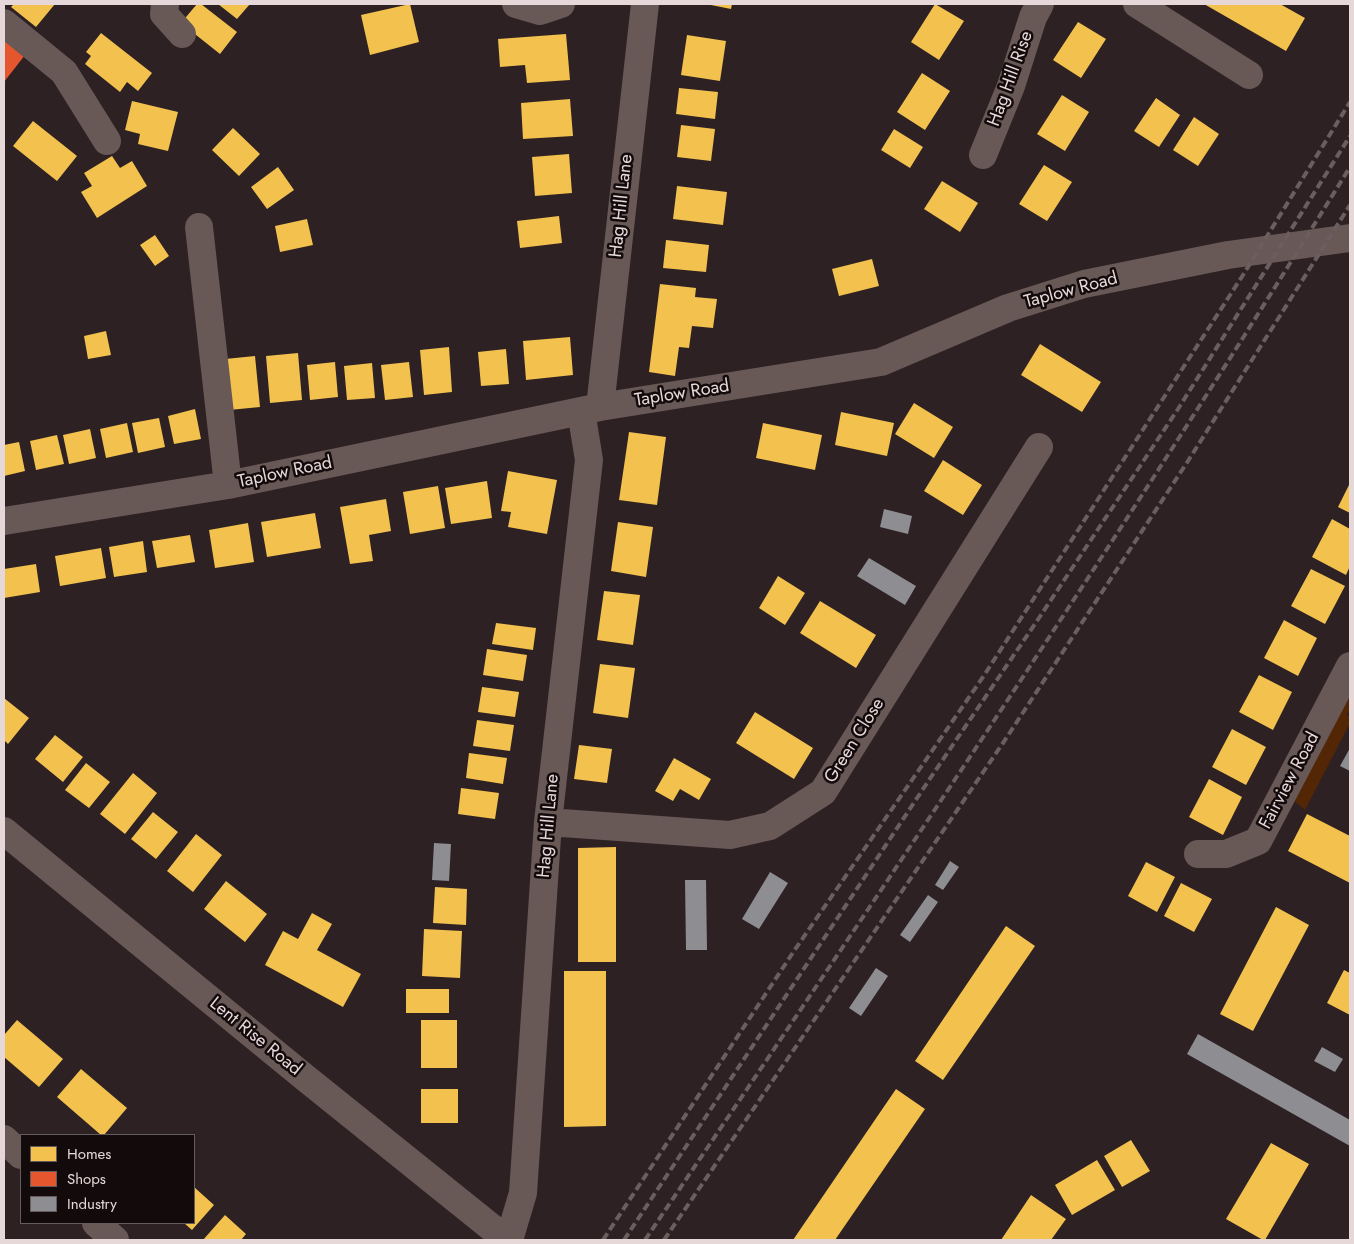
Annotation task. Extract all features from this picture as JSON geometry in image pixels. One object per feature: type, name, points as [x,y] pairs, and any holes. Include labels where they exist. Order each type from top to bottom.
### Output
[{"type":"street","points":[[165,4],[164,14],[182,34]]},
{"type":"street","points":[[516,4],[540,11],[561,4]]},
{"type":"street","name":"Hag Hill Lane","points":[[508,1240],[523,1193],[548,822],[589,460],[590,409],[645,4]]},
{"type":"street","name":"Hag Hill Rise","points":[[983,156],[1011,86],[1033,17],[1040,4]]},
{"type":"street","points":[[1136,4],[1249,75]]},
{"type":"street","points":[[4,23],[64,72],[107,141]]},
{"type":"street","points":[[199,227],[228,485]]},
{"type":"street","name":"Taplow Road","points":[[4,521],[228,485],[590,409],[881,362],[1008,308],[1084,284],[1228,255],[1350,238]]},
{"type":"street","name":"Green Close","points":[[548,822],[730,835],[770,826],[823,792],[1039,447]]},
{"type":"street","name":"Fairview Road","points":[[1198,854],[1226,854],[1258,841],[1350,666]]},
{"type":"street","name":"Lent Rise Road","points":[[4,831],[318,1088],[508,1240]]},
{"type":"street","points":[[4,1139],[20,1154]]},
{"type":"street","points":[[97,1224],[115,1240]]},
{"type":"shaded area","points":[[1350,676],[1350,709],[1347,715],[1350,717],[1350,723],[1305,810],[1291,798]]},
{"type":"building: Homes","points":[[14,4],[55,4],[36,27],[11,7]]},
{"type":"building: Homes","points":[[197,4],[201,4],[237,32],[220,54],[181,23]]},
{"type":"building: Homes","points":[[218,4],[250,4],[237,19]]},
{"type":"building: Homes","points":[[410,4],[419,42],[370,55],[361,15]]},
{"type":"building: Homes","points":[[706,4],[732,4],[731,9]]},
{"type":"building: Homes","points":[[935,4],[964,21],[939,60],[911,42]]},
{"type":"building: Homes","points":[[1204,4],[1280,4],[1305,18],[1286,51]]},
{"type":"building: Homes","points":[[1078,22],[1106,39],[1081,78],[1053,60]]},
{"type":"building: Homes","points":[[101,33],[152,73],[138,91],[127,82],[120,92],[85,64],[91,56],[86,52]]},
{"type":"building: Homes","points":[[566,34],[570,80],[527,83],[525,65],[500,67],[498,39]]},
{"type":"building: Homes","points":[[687,35],[726,41],[720,81],[681,75]]},
{"type":"building: Homes","points":[[922,73],[950,91],[925,130],[897,112]]},
{"type":"building: Homes","points":[[679,88],[718,92],[715,119],[676,114]]},
{"type":"building: Homes","points":[[1062,95],[1089,112],[1065,151],[1037,134]]},
{"type":"building: Homes","points":[[1156,98],[1180,115],[1159,147],[1134,131]]},
{"type":"building: Homes","points":[[570,99],[573,136],[523,139],[521,103]]},
{"type":"building: Homes","points":[[132,101],[178,112],[168,151],[138,144],[140,134],[125,130]]},
{"type":"building: Homes","points":[[1194,117],[1219,134],[1198,166],[1173,150]]},
{"type":"building: Homes","points":[[33,121],[77,156],[57,181],[13,146]]},
{"type":"building: Homes","points":[[681,125],[715,129],[711,161],[677,157]]},
{"type":"building: Homes","points":[[233,128],[260,154],[239,176],[212,150]]},
{"type":"building: Homes","points":[[894,129],[923,147],[910,168],[881,150]]},
{"type":"building: Homes","points":[[569,154],[572,193],[535,196],[532,157]]},
{"type":"building: Homes","points":[[112,156],[120,168],[132,161],[147,186],[97,218],[81,192],[92,186],[84,173]]},
{"type":"building: Homes","points":[[1044,165],[1072,182],[1047,221],[1019,204]]},
{"type":"building: Homes","points":[[278,167],[294,190],[267,209],[251,187]]},
{"type":"building: Homes","points":[[942,181],[978,203],[960,232],[924,209]]},
{"type":"building: Homes","points":[[677,186],[727,192],[723,225],[673,219]]},
{"type":"building: Homes","points":[[559,216],[562,243],[520,248],[517,221]]},
{"type":"building: Homes","points":[[307,219],[313,245],[280,252],[275,226]]},
{"type":"building: Homes","points":[[155,235],[169,256],[155,266],[140,245]]},
{"type":"building: Homes","points":[[666,240],[709,245],[706,272],[663,268]]},
{"type":"building: Homes","points":[[872,259],[879,286],[839,296],[832,269]]},
{"type":"building: Homes","points":[[660,284],[696,288],[695,297],[717,299],[713,328],[692,326],[689,348],[679,347],[675,376],[649,372]]},
{"type":"building: Homes","points":[[106,331],[111,355],[88,359],[84,336]]},
{"type":"building: Homes","points":[[570,337],[573,375],[526,380],[523,341]]},
{"type":"building: Homes","points":[[1040,344],[1101,382],[1082,412],[1021,375]]},
{"type":"building: Homes","points":[[449,347],[452,392],[424,395],[420,350]]},
{"type":"building: Homes","points":[[506,349],[509,384],[481,386],[478,352]]},
{"type":"building: Homes","points":[[298,353],[302,400],[270,403],[266,356]]},
{"type":"building: Homes","points":[[255,356],[260,407],[229,410],[225,359]]},
{"type":"building: Homes","points":[[335,362],[338,397],[310,400],[307,365]]},
{"type":"building: Homes","points":[[409,362],[413,397],[385,400],[381,365]]},
{"type":"building: Homes","points":[[372,363],[375,398],[347,400],[344,366]]},
{"type":"building: Homes","points":[[914,403],[953,427],[934,458],[895,434]]},
{"type":"building: Homes","points":[[195,409],[201,439],[174,444],[168,416]]},
{"type":"building: Homes","points":[[841,412],[894,423],[887,456],[835,445]]},
{"type":"building: Homes","points":[[159,418],[165,447],[138,453],[132,423]]},
{"type":"building: Homes","points":[[127,423],[133,452],[106,458],[100,429]]},
{"type":"building: Homes","points":[[763,423],[822,435],[815,470],[756,458]]},
{"type":"building: Homes","points":[[90,429],[96,458],[69,464],[63,435]]},
{"type":"building: Homes","points":[[629,432],[666,437],[657,505],[619,500]]},
{"type":"building: Homes","points":[[57,435],[64,464],[36,470],[30,441]]},
{"type":"building: Homes","points":[[19,442],[25,471],[4,476],[4,445]]},
{"type":"building: Homes","points":[[943,460],[982,485],[963,515],[924,491]]},
{"type":"building: Homes","points":[[508,471],[557,480],[547,534],[508,527],[511,512],[501,511]]},
{"type":"building: Homes","points":[[487,481],[492,518],[451,524],[445,488]]},
{"type":"building: Homes","points":[[1350,483],[1350,513],[1338,507]]},
{"type":"building: Homes","points":[[438,486],[445,528],[410,534],[403,492]]},
{"type":"building: Homes","points":[[386,499],[391,531],[369,535],[373,561],[350,564],[340,507]]},
{"type":"building: Homes","points":[[315,513],[321,548],[267,557],[261,522]]},
{"type":"building: Homes","points":[[1332,519],[1350,529],[1350,566],[1346,575],[1312,557]]},
{"type":"building: Homes","points":[[618,522],[653,527],[646,577],[611,571]]},
{"type":"building: Homes","points":[[248,523],[254,562],[215,568],[209,530]]},
{"type":"building: Homes","points":[[190,535],[195,562],[157,568],[152,541]]},
{"type":"building: Homes","points":[[143,541],[147,572],[114,577],[109,547]]},
{"type":"building: Homes","points":[[101,548],[106,578],[60,586],[55,556]]},
{"type":"building: Homes","points":[[36,564],[40,592],[4,598],[4,569]]},
{"type":"building: Homes","points":[[1311,569],[1345,586],[1325,624],[1291,606]]},
{"type":"building: Homes","points":[[778,576],[805,593],[785,625],[759,608]]},
{"type":"building: Homes","points":[[604,591],[640,595],[633,645],[597,640]]},
{"type":"building: Homes","points":[[820,601],[876,635],[856,668],[800,633]]},
{"type":"building: Homes","points":[[1284,620],[1317,638],[1298,676],[1264,658]]},
{"type":"building: Homes","points":[[496,623],[536,628],[533,650],[492,644]]},
{"type":"building: Homes","points":[[487,649],[527,655],[523,681],[483,675]]},
{"type":"building: Homes","points":[[600,664],[635,668],[628,718],[593,713]]},
{"type":"building: Homes","points":[[1259,675],[1292,692],[1273,730],[1239,712]]},
{"type":"building: Homes","points":[[482,687],[519,692],[515,717],[478,712]]},
{"type":"building: Homes","points":[[4,698],[29,718],[8,744],[4,740]]},
{"type":"building: Homes","points":[[755,712],[813,748],[794,779],[736,743]]},
{"type":"building: Homes","points":[[477,720],[514,725],[510,751],[473,746]]},
{"type":"building: Homes","points":[[1232,729],[1266,747],[1246,785],[1212,767]]},
{"type":"building: Homes","points":[[55,735],[83,757],[63,782],[35,759]]},
{"type":"building: Homes","points":[[579,745],[612,749],[607,783],[574,779]]},
{"type":"building: Homes","points":[[469,753],[507,758],[503,784],[466,778]]},
{"type":"building: Homes","points":[[674,758],[711,779],[699,800],[680,789],[673,801],[655,791]]},
{"type":"building: Homes","points":[[86,763],[110,782],[89,808],[65,790]]},
{"type":"building: Homes","points":[[133,773],[157,793],[125,834],[100,814]]},
{"type":"building: Homes","points":[[1209,779],[1242,797],[1223,835],[1189,817]]},
{"type":"building: Homes","points":[[461,788],[499,793],[495,819],[458,814]]},
{"type":"building: Homes","points":[[153,812],[178,832],[156,859],[131,839]]},
{"type":"building: Homes","points":[[1307,814],[1350,836],[1350,883],[1288,851]]},
{"type":"building: Homes","points":[[196,834],[222,855],[193,892],[167,871]]},
{"type":"building: Homes","points":[[616,847],[616,962],[578,962],[578,848]]},
{"type":"building: Homes","points":[[1146,862],[1175,877],[1157,912],[1128,896]]},
{"type":"building: Homes","points":[[226,881],[267,914],[245,942],[204,909]]},
{"type":"building: Homes","points":[[1181,883],[1212,899],[1194,932],[1164,916]]},
{"type":"building: Homes","points":[[435,887],[467,889],[466,925],[433,923]]},
{"type":"building: Homes","points":[[1276,907],[1309,925],[1253,1031],[1220,1014]]},
{"type":"building: Homes","points":[[312,913],[332,924],[317,950],[361,974],[343,1007],[265,965],[283,931],[298,939]]},
{"type":"building: Homes","points":[[1006,926],[1035,946],[943,1080],[915,1061]]},
{"type":"building: Homes","points":[[424,929],[462,931],[460,978],[422,976]]},
{"type":"building: Homes","points":[[1344,970],[1350,973],[1350,1015],[1327,1003]]},
{"type":"building: Homes","points":[[564,971],[606,971],[606,1126],[564,1127]]},
{"type":"building: Homes","points":[[406,989],[449,989],[449,1013],[406,1013]]},
{"type":"building: Homes","points":[[17,1020],[63,1059],[39,1087],[4,1057],[4,1035]]},
{"type":"building: Homes","points":[[421,1020],[457,1020],[457,1068],[421,1068]]},
{"type":"building: Homes","points":[[81,1069],[127,1108],[105,1134],[100,1134],[57,1097]]},
{"type":"building: Homes","points":[[421,1089],[458,1089],[458,1123],[421,1123]]},
{"type":"building: Homes","points":[[896,1089],[925,1109],[835,1240],[793,1240]]},
{"type":"building: Homes","points":[[1131,1140],[1150,1171],[1122,1187],[1104,1156]]},
{"type":"building: Homes","points":[[1271,1143],[1309,1164],[1265,1240],[1263,1240],[1226,1219]]},
{"type":"building: Homes","points":[[1097,1160],[1115,1190],[1072,1215],[1055,1185]]},
{"type":"building: Homes","points":[[195,1188],[214,1205],[192,1230],[185,1224],[195,1224]]},
{"type":"building: Homes","points":[[1031,1195],[1066,1219],[1051,1240],[1001,1240]]},
{"type":"building: Homes","points":[[225,1215],[246,1234],[241,1240],[203,1240]]},
{"type":"building: Shops","points":[[4,37],[25,55],[4,82]]},
{"type":"building: Industry","points":[[884,509],[912,516],[908,534],[880,527]]},
{"type":"building: Industry","points":[[869,558],[916,586],[905,605],[857,576]]},
{"type":"building: Industry","points":[[1350,748],[1350,771],[1340,766]]},
{"type":"building: Industry","points":[[434,843],[451,844],[449,881],[432,880]]},
{"type":"building: Industry","points":[[950,861],[959,867],[943,890],[935,885]]},
{"type":"building: Industry","points":[[770,872],[788,883],[759,929],[742,919]]},
{"type":"building: Industry","points":[[685,880],[706,880],[707,950],[686,950]]},
{"type":"building: Industry","points":[[928,895],[938,902],[910,942],[900,935]]},
{"type":"building: Industry","points":[[876,968],[888,976],[861,1016],[849,1008]]},
{"type":"building: Industry","points":[[1198,1034],[1350,1120],[1350,1146],[1187,1054]]},
{"type":"building: Industry","points":[[1322,1047],[1343,1059],[1335,1072],[1314,1061]]},
{"type":"railway","points":[[603,1240],[794,951],[983,677],[1243,275],[1350,102]]},
{"type":"railway","points":[[624,1240],[1178,409],[1350,136]]},
{"type":"railway","points":[[645,1240],[1003,707],[1179,438],[1350,167]]},
{"type":"railway","points":[[664,1240],[1003,743],[1188,461],[1350,205]]}]
